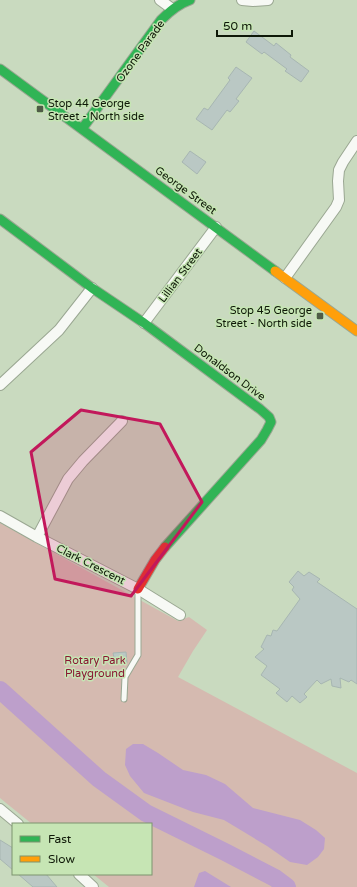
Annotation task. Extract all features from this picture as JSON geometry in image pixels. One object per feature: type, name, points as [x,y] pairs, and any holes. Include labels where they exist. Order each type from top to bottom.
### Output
[{"type":"street","points":[[160,0],[172,8]]},
{"type":"street","name":"Ozone Parade","points":[[82,129],[161,20],[172,8],[190,0]]},
{"type":"street","points":[[242,0],[268,0]]},
{"type":"street","name":"George Street","points":[[0,69],[357,331]]},
{"type":"street","points":[[285,278],[336,207],[338,200],[339,170],[343,162],[354,154],[357,141]]},
{"type":"street","name":"Donaldson Drive","points":[[0,218],[92,288],[144,323],[260,409],[269,417],[271,422],[260,441],[165,547],[155,560],[138,589]]},
{"type":"street","name":"Lillian Street","points":[[144,323],[216,227]]},
{"type":"street","points":[[2,380],[59,330],[92,288]]},
{"type":"street","points":[[37,536],[68,479],[122,421]]},
{"type":"street","name":"Clark Crescent","points":[[0,516],[138,589],[180,615]]},
{"type":"street","points":[[0,809],[17,823]]},
{"type":"street","points":[[80,875],[93,887]]},
{"type":"lane","points":[[124,699],[125,677],[138,655],[138,589]]},
{"type":"highlighted area","points":[[81,410],[160,424],[202,502],[131,596],[55,579],[31,452]]},
{"type":"green space","name":"Rotary Park Playground","points":[[0,523],[178,621],[189,617],[207,630],[178,677],[357,773],[357,887],[109,887],[94,875],[152,875],[152,823],[31,823],[0,798]]},
{"type":"shaded area","points":[[133,744],[143,744],[183,770],[206,775],[225,784],[253,808],[300,820],[316,830],[325,838],[324,849],[318,857],[307,865],[290,862],[224,820],[193,812],[144,793],[130,776],[125,765],[126,749]]},
{"type":"shaded area","points":[[205,871],[231,887],[194,887],[199,873]]},
{"type":"building","points":[[254,31],[274,46],[276,43],[291,55],[290,57],[309,71],[301,82],[285,71],[287,69],[264,52],[262,54],[246,42]]},
{"type":"building","points":[[236,67],[252,78],[236,99],[239,101],[230,112],[227,110],[212,130],[196,119],[204,108],[208,110],[230,80],[228,78]]},
{"type":"building","points":[[190,151],[206,162],[197,174],[182,162]]},
{"type":"building","points":[[298,571],[304,576],[309,572],[320,579],[317,582],[357,609],[357,684],[351,680],[349,682],[340,678],[341,688],[332,686],[331,679],[321,684],[317,680],[304,694],[307,697],[300,703],[292,696],[287,702],[276,693],[280,689],[261,675],[267,666],[255,657],[264,649],[261,647],[267,635],[271,636],[273,630],[277,631],[300,599],[292,590],[294,587],[289,582]]},
{"type":"building","points":[[126,652],[127,663],[115,662],[113,653]]},
{"type":"building","points":[[0,840],[12,847],[12,869],[0,859]]},
{"type":"building","points":[[19,875],[47,875],[57,887],[33,887]]},
{"type":"waterway","points":[[0,690],[99,779],[146,813],[275,878],[287,887]]},
{"type":"traffic: fast","points":[[82,129],[161,20],[174,8],[190,0]]},
{"type":"traffic: fast","points":[[0,69],[275,271]]},
{"type":"traffic: fast","points":[[0,219],[92,288],[144,323],[269,417],[271,422],[261,440],[165,547]]},
{"type":"traffic: slow","points":[[275,271],[357,331]]},
{"type":"traffic: jam","points":[[138,589],[155,560],[165,547]]},
{"type":"place","name":"Stop 44 George Street - North side","points":[[40,109]]},
{"type":"place","name":"Stop 45 George Street - North side","points":[[320,316]]}]
